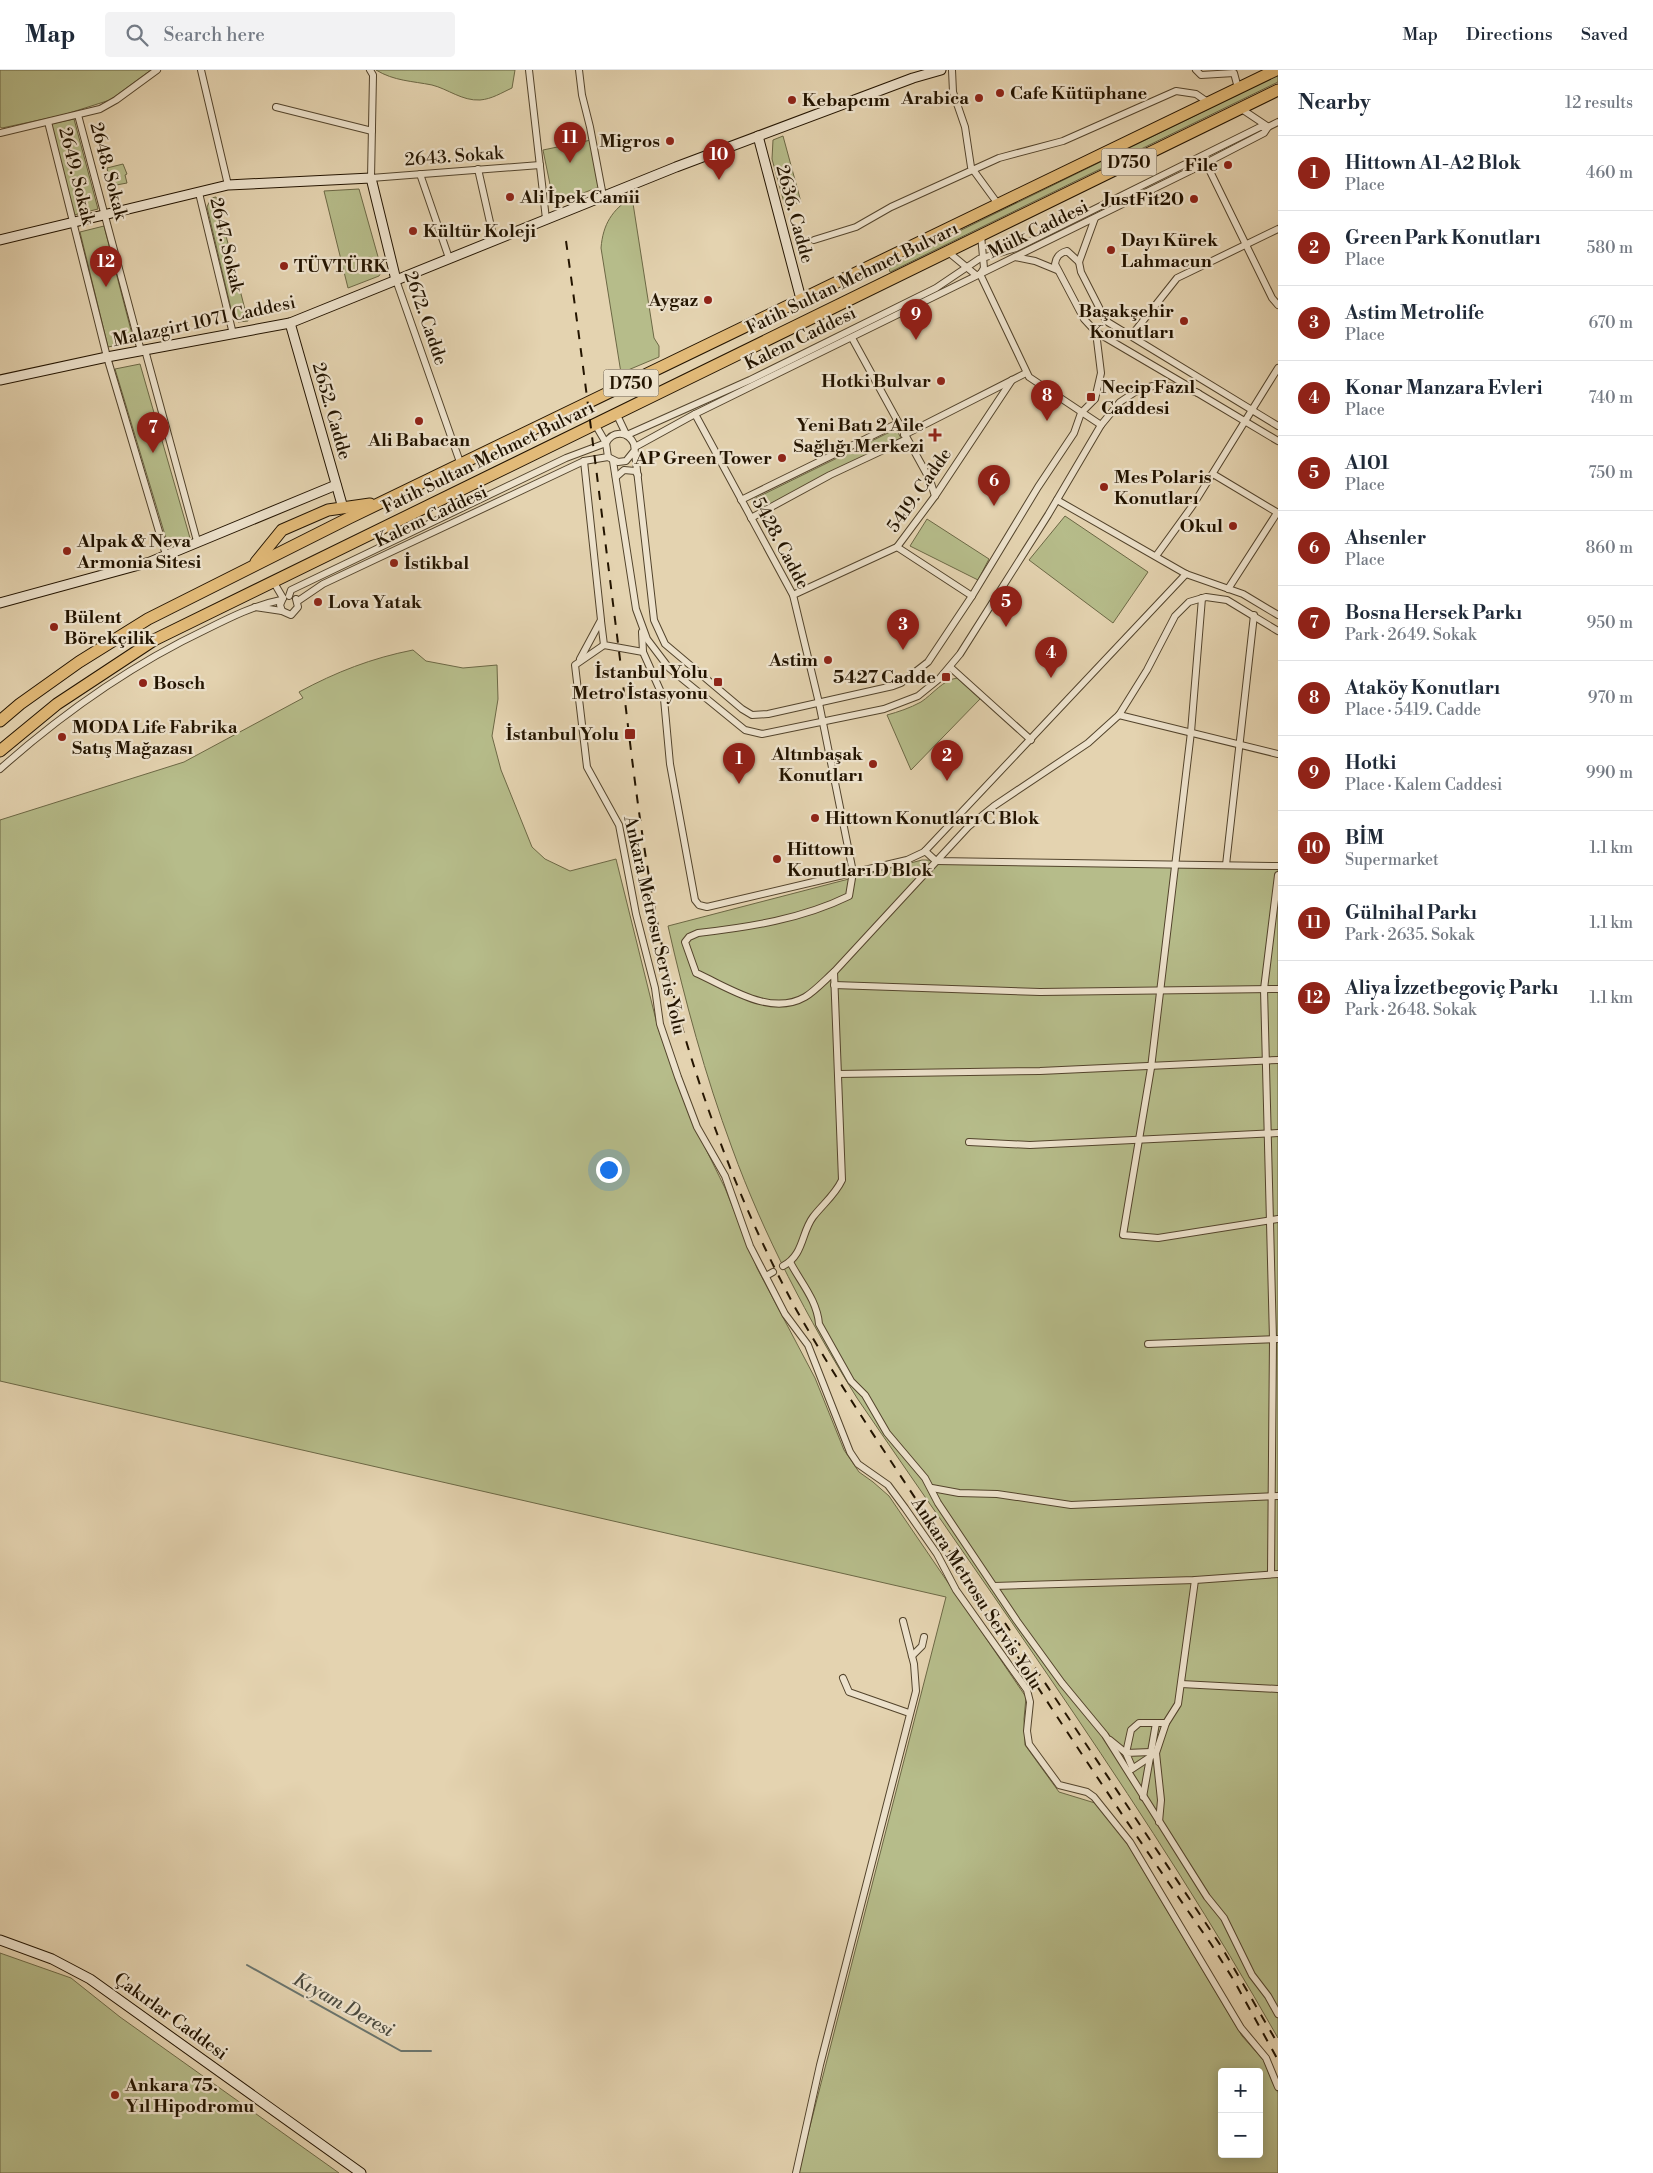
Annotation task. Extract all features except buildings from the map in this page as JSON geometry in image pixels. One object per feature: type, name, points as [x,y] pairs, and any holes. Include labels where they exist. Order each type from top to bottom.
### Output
[{"type":"highway","name":"Fatih Sultan Mehmet Bulvarı","points":[[0,721],[20,704],[120,636],[254,565],[1276,70]]},
{"type":"highway","name":"Fatih Sultan Mehmet Bulvarı","points":[[0,751],[57,704],[154,640],[1278,90]]},
{"type":"highway","points":[[254,565],[282,530],[328,510],[382,502]]},
{"type":"street","points":[[0,133],[78,115],[109,104],[157,70]]},
{"type":"street","name":"2647. Sokak","points":[[201,70],[228,185]]},
{"type":"street","points":[[528,70],[546,219]]},
{"type":"street","points":[[579,70],[582,95],[603,196]]},
{"type":"street","name":"Malazgirt 1071 Caddesi","points":[[0,380],[107,357],[290,323],[603,196],[930,71],[941,70]]},
{"type":"street","points":[[952,70],[953,92],[965,127],[968,154],[973,170],[998,204]]},
{"type":"street","points":[[1196,70],[1201,75],[1234,73],[1238,88]]},
{"type":"street","points":[[0,240],[105,217],[228,185],[371,178],[371,71]]},
{"type":"street","points":[[814,240],[856,227],[891,207],[999,158],[1064,141],[1176,91],[1196,94],[1209,103]]},
{"type":"street","points":[[276,106],[372,131]]},
{"type":"street","points":[[1240,108],[1268,127]]},
{"type":"street","name":"2648. Sokak","points":[[78,115],[197,541]]},
{"type":"street","name":"2649. Sokak","points":[[48,122],[107,357],[166,555]]},
{"type":"street","name":"Mülk Caddesi","points":[[982,258],[1016,248],[1260,127],[1268,127],[1278,122]]},
{"type":"street","name":"Mülk Caddesi","points":[[980,274],[1206,163],[1264,133],[1268,127]]},
{"type":"street","name":"2636. Cadde","points":[[758,136],[800,299]]},
{"type":"street","points":[[1202,155],[1278,305]]},
{"type":"street","name":"2643. Sokak","points":[[371,178],[540,165]]},
{"type":"street","points":[[478,170],[494,240]]},
{"type":"street","points":[[420,174],[448,258]]},
{"type":"street","name":"2672. Cadde","points":[[371,178],[396,280],[461,465]]},
{"type":"street","name":"2647. Sokak","points":[[199,193],[233,334]]},
{"type":"street","points":[[1079,262],[1095,218]]},
{"type":"street","points":[[1130,336],[1177,278],[1278,230]]},
{"type":"street","points":[[980,274],[984,268],[981,234]]},
{"type":"street","points":[[947,251],[976,275],[980,274]]},
{"type":"street","points":[[1057,270],[1055,258],[1062,252],[1067,251],[1073,254],[1079,262],[1081,272],[1106,321],[1278,426]]},
{"type":"street","points":[[1015,256],[1035,261],[1057,270],[1062,275],[1084,319],[1096,332],[1278,441]]},
{"type":"street","name":"Kalem Caddesi","points":[[626,435],[750,380],[936,288],[982,258]]},
{"type":"street","points":[[980,274],[1026,373],[1035,383],[1101,425]]},
{"type":"street","name":"Kalem Caddesi","points":[[634,449],[695,414],[980,274]]},
{"type":"street","name":"2652. Cadde","points":[[290,323],[343,508]]},
{"type":"street","points":[[616,414],[626,435],[633,442],[654,620],[665,644],[742,709],[752,715],[760,715],[876,692],[901,683],[928,662],[972,596],[1038,487],[1074,433],[1081,413],[1092,404],[1098,389],[1100,366],[1096,332]]},
{"type":"street","points":[[852,338],[930,480],[935,496]]},
{"type":"street","points":[[1156,556],[1212,474],[1278,368]]},
{"type":"street","points":[[751,518],[1026,373]]},
{"type":"street","name":"5419. Cadde","points":[[793,594],[897,547],[935,496],[1012,380]]},
{"type":"street","points":[[595,424],[606,443],[616,477],[636,609],[642,629],[654,650],[669,668],[749,732],[762,734],[823,723],[896,706],[918,696],[950,668],[1057,500],[1101,425],[1120,402],[1135,392],[1152,386],[1180,387],[1198,393]]},
{"type":"street","name":"5428. Cadde","points":[[695,414],[793,594],[823,723],[853,872]]},
{"type":"street","points":[[741,500],[898,423]]},
{"type":"street","points":[[606,443],[613,435],[626,435]]},
{"type":"street","name":"Kalem Caddesi","points":[[284,598],[291,590],[566,458],[606,443]]},
{"type":"street","points":[[611,459],[626,461],[634,449]]},
{"type":"street","name":"Kalem Caddesi","points":[[282,611],[288,615],[293,614],[297,610],[298,601],[323,584],[584,461],[611,459]]},
{"type":"street","points":[[584,461],[604,646]]},
{"type":"street","points":[[616,477],[624,470],[635,471],[638,475]]},
{"type":"street","points":[[1212,474],[1278,513],[1228,589]]},
{"type":"street","points":[[0,603],[135,567],[336,484]]},
{"type":"street","points":[[1057,500],[1186,574],[1252,598],[1278,615]]},
{"type":"street","points":[[897,547],[972,596]]},
{"type":"street","points":[[642,629],[643,652],[664,700],[670,764],[697,903],[707,907],[907,860],[925,851],[1186,574]]},
{"type":"street","points":[[256,607],[282,611],[284,598],[273,581]]},
{"type":"street","points":[[0,769],[86,699],[169,647],[256,607],[284,598],[298,601]]},
{"type":"street","points":[[1202,598],[1190,732],[1151,1068],[1123,1235],[1158,1238],[1278,1219]]},
{"type":"street","points":[[783,1266],[790,1262],[803,1245],[812,1218],[838,1190],[842,1180],[834,972],[954,840],[994,806],[1088,743],[1119,715],[1147,670],[1175,616],[1189,602],[1202,598],[1228,600],[1278,631]]},
{"type":"street","points":[[1226,865],[1254,615]]},
{"type":"street","points":[[580,660],[601,620]]},
{"type":"street","points":[[580,660],[604,646],[643,652]]},
{"type":"street","name":"Ankara Metrosu Servis Yolu","points":[[580,660],[575,665],[587,767],[619,825],[636,914],[655,988],[660,1024],[697,1126],[725,1176],[743,1230],[786,1314],[808,1345],[850,1452],[858,1464],[888,1486],[937,1554],[956,1590],[1027,1690],[1030,1702],[1027,1731],[1029,1744],[1059,1785],[1087,1792],[1115,1820],[1241,2028],[1266,2058],[1278,2087]]},
{"type":"street","points":[[950,668],[1031,740]]},
{"type":"street","points":[[78,690],[86,699]]},
{"type":"street","points":[[1119,715],[1278,754]]},
{"type":"street","points":[[925,851],[936,861],[1278,866]]},
{"type":"street","name":"Ankara Metrosu Servis Yolu","points":[[834,972],[805,997],[792,1002],[770,1003],[752,998],[696,973],[685,942],[689,937],[698,933],[772,922],[825,908],[849,896],[853,872]]},
{"type":"street","points":[[994,1586],[1195,1580],[1274,1573],[1270,1497],[1276,1339],[1264,989],[1278,875]]},
{"type":"street","points":[[834,985],[1040,992],[1278,989]]},
{"type":"street","points":[[838,1074],[1151,1068],[1278,1060]]},
{"type":"street","points":[[970,1142],[1030,1145],[1139,1138],[1278,1133]]},
{"type":"street","name":"Ankara Metrosu Servis Yolu","points":[[790,1262],[810,1292],[818,1314],[819,1324],[851,1380],[865,1395],[887,1433],[932,1488],[938,1503],[1062,1683],[1105,1735],[1207,1897],[1224,1918],[1252,1976],[1268,1996],[1278,2014]]},
{"type":"street","points":[[766,1276],[773,1272]]},
{"type":"street","points":[[1148,1344],[1276,1339]]},
{"type":"street","points":[[932,1488],[959,1493],[1024,1497],[1071,1505],[1278,1496]]},
{"type":"street","points":[[1159,1822],[1161,1800],[1153,1754],[1166,1723],[1178,1704],[1195,1580]]},
{"type":"street","points":[[796,2173],[820,2066],[909,1713],[916,1692],[912,1656],[903,1621]]},
{"type":"street","points":[[912,1656],[922,1646],[924,1638]]},
{"type":"street","points":[[843,1678],[849,1692],[909,1713]]},
{"type":"street","points":[[1182,1684],[1278,1689]]},
{"type":"street","points":[[1126,1753],[1130,1730],[1139,1723],[1166,1723]]},
{"type":"street","points":[[1143,1797],[1153,1754],[1156,1723]]},
{"type":"street","points":[[1105,1735],[1126,1753],[1132,1767],[1130,1775]]},
{"type":"street","points":[[1126,1753],[1153,1754]]},
{"type":"street","points":[[1132,1767],[1153,1754]]},
{"type":"street","name":"Çakırlar Caddesi","points":[[0,1940],[52,1959],[98,1984],[361,2173]]},
{"type":"green space","points":[[0,70],[151,70],[110,100],[63,115],[2,128],[0,127]]},
{"type":"green space","points":[[376,70],[515,70],[512,88],[492,97],[473,100],[432,85],[396,79]]},
{"type":"green space","points":[[1278,75],[1278,82],[890,272],[888,266]]},
{"type":"green space","points":[[74,119],[98,209],[74,215],[51,124]]},
{"type":"green space","points":[[783,136],[801,202],[785,206],[772,159],[773,140]]},
{"type":"green space","points":[[591,140],[599,187],[554,204],[543,150]]},
{"type":"green space","points":[[123,164],[127,174],[125,175],[127,183],[111,186],[107,168]]},
{"type":"green space","points":[[359,189],[382,271],[379,276],[348,288],[324,191]]},
{"type":"green space","points":[[216,197],[248,321],[238,322],[233,317],[207,207],[211,198]]},
{"type":"green space","points":[[632,197],[654,338],[659,346],[659,357],[621,373],[601,248],[606,225],[610,218],[619,207]]},
{"type":"green space","points":[[104,226],[134,342],[108,347],[80,232]]},
{"type":"green space","points":[[140,364],[190,538],[188,543],[172,548],[168,545],[115,369]]},
{"type":"green space","points":[[896,429],[901,438],[758,510],[752,500]]},
{"type":"green space","points":[[1065,516],[1148,572],[1113,623],[1029,560]]},
{"type":"green space","points":[[927,519],[989,559],[978,580],[910,546]]},
{"type":"green space","points":[[413,650],[426,661],[463,668],[497,665],[498,699],[492,736],[501,770],[532,847],[545,859],[570,871],[616,859],[658,1028],[690,1117],[725,1188],[757,1268],[815,1378],[844,1450],[859,1472],[889,1496],[1026,1697],[1024,1719],[1025,1745],[1059,1792],[1095,1803],[1125,1840],[1242,2036],[1265,2062],[1278,2093],[1278,2173],[798,2173],[946,1597],[0,1381],[0,820],[184,762],[303,698],[299,692],[354,666]]},
{"type":"green space","points":[[957,678],[980,699],[911,770],[887,715],[921,702],[943,684]]},
{"type":"green space","points":[[922,860],[1278,866],[1278,2038],[1230,1955],[1127,1794],[857,1398],[839,1368],[804,1307],[758,1213],[722,1121],[704,1065],[668,926]]},
{"type":"green space","name":"Ankara 75. Yıl Hipodromu","points":[[0,1953],[71,1978],[120,2017],[339,2173],[0,2173]]},
{"type":"waterway","name":"Kıyam Deresi","points":[[247,1965],[401,2051],[431,2051]]},
{"type":"railway","points":[[566,241],[639,810],[654,904],[674,998],[687,1044],[722,1147],[749,1214],[780,1279],[851,1401],[1044,1697],[1211,1944],[1233,1979],[1278,2060]]},
{"type":"railway","points":[[1005,1623],[1221,1946],[1278,2044]]},
{"type":"place","name":"Cafe Kütüphane","points":[[1000,93]]},
{"type":"place","name":"Arabica","points":[[979,98]]},
{"type":"place","name":"Kebapcım","points":[[792,100]]},
{"type":"place","name":"Migros","points":[[670,141]]},
{"type":"place","name":"Gülnihal Parkı","points":[[570,163]]},
{"type":"place","name":"File","points":[[1228,165]]},
{"type":"place","name":"BİM","points":[[719,180]]},
{"type":"place","name":"Ali İpek Camii","points":[[510,197]]},
{"type":"place","name":"JustFit20","points":[[1194,199]]},
{"type":"place","name":"Kültür Koleji","points":[[413,231]]},
{"type":"place","name":"Dayı Kürek Lahmacun","points":[[1111,250]]},
{"type":"place","name":"TÜVTÜRK","points":[[284,266]]},
{"type":"place","name":"Aliya İzzetbegoviç Parkı","points":[[106,287]]},
{"type":"place","name":"Aygaz","points":[[708,300]]},
{"type":"place","name":"Başakşehir Konutları","points":[[1184,321]]},
{"type":"place","name":"Hotki","points":[[916,340]]},
{"type":"place","name":"Hotki Bulvar","points":[[941,381]]},
{"type":"place","name":"Necip Fazıl Caddesi","points":[[1091,397]]},
{"type":"place","name":"Ali Babacan","points":[[419,421]]},
{"type":"place","name":"Ataköy Konutları","points":[[1047,421]]},
{"type":"place","name":"Yeni Batı 2 Aile Sağlığı Merkezi","points":[[935,435]]},
{"type":"place","name":"Bosna Hersek Parkı","points":[[153,453]]},
{"type":"place","name":"AP Green Tower","points":[[782,458]]},
{"type":"place","name":"Mes Polaris Konutları","points":[[1104,487]]},
{"type":"place","name":"Ahsenler","points":[[994,506]]},
{"type":"place","name":"Okul","points":[[1233,526]]},
{"type":"place","name":"Alpak & Neva Armonia Sitesi","points":[[67,551]]},
{"type":"place","name":"İstikbal","points":[[394,563]]},
{"type":"place","name":"Lova Yatak","points":[[318,602]]},
{"type":"place","name":"Bülent Börekçilik","points":[[54,627]]},
{"type":"place","name":"A101","points":[[1006,627]]},
{"type":"place","name":"Astim Metrolife","points":[[903,650]]},
{"type":"place","name":"Astim","points":[[828,660]]},
{"type":"place","name":"5427 Cadde","points":[[946,677]]},
{"type":"place","name":"Konar Manzara Evleri","points":[[1051,678]]},
{"type":"place","name":"İstanbul Yolu Metro İstasyonu","points":[[718,682]]},
{"type":"place","name":"Bosch","points":[[143,683]]},
{"type":"place","name":"İstanbul Yolu","points":[[630,734]]},
{"type":"place","name":"MODA Life Fabrika Satış Mağazası","points":[[62,737]]},
{"type":"place","name":"Altınbaşak Konutları","points":[[873,764]]},
{"type":"place","name":"Green Park Konutları","points":[[947,781]]},
{"type":"place","name":"Hittown A1-A2 Blok","points":[[739,784]]},
{"type":"place","name":"Hittown Konutları C Blok","points":[[815,818]]},
{"type":"place","name":"Hittown Konutları D Blok","points":[[777,859]]},
{"type":"place","name":"Ankara 75. Yıl Hipodromu","points":[[115,2095]]}]
